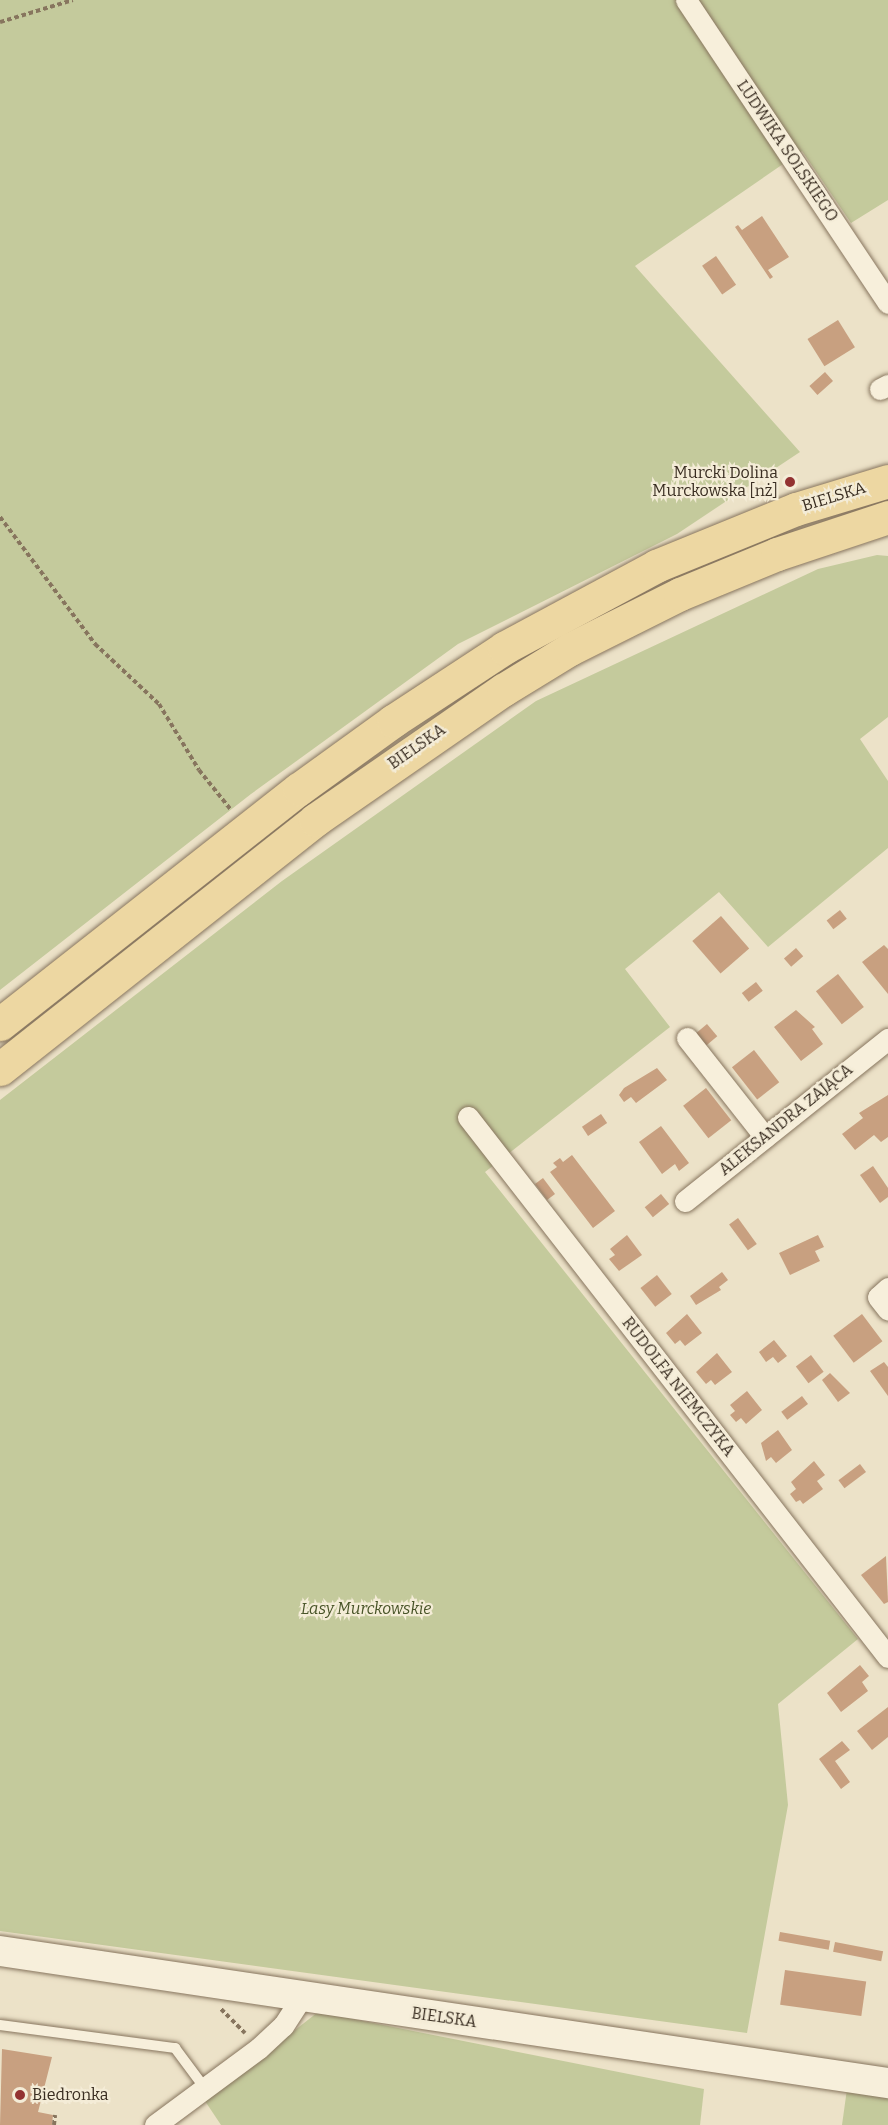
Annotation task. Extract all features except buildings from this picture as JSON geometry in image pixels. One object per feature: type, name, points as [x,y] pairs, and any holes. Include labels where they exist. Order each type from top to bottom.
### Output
[{"type":"main road","name":"BIELSKA","points":[[0,1024],[247,830],[393,721],[554,619],[656,566],[720,539],[796,509],[888,481]]},
{"type":"main road","name":"BIELSKA","points":[[0,1070],[324,814],[503,690],[570,650],[680,594],[777,554],[888,517]]},
{"type":"street","name":"LUDWIKA SOLSKIEGO","points":[[686,0],[888,303]]},
{"type":"street","points":[[687,1038],[765,1137]]},
{"type":"street","name":"ALEKSANDRA ZAJĄCA","points":[[684,1201],[888,1039]]},
{"type":"street","name":"RUDOLFA NIEMCZYKA","points":[[468,1117],[888,1658]]},
{"type":"street","name":"BIELSKA","points":[[0,1951],[888,2083]]},
{"type":"street","points":[[155,2125],[259,2048],[282,2026],[302,1996]]},
{"type":"lane","points":[[0,2025],[175,2048],[204,2087]]},
{"type":"path","points":[[0,22],[73,0]]},
{"type":"path","points":[[0,517],[95,644],[159,704],[199,770],[247,830]]},
{"type":"path","points":[[217,2000],[223,2012],[250,2038]]},
{"type":"path","points":[[54,2125],[56,2115]]},
{"type":"green space","points":[[0,0],[888,0],[888,200],[851,223],[802,151],[635,266],[800,452],[677,534],[458,644],[251,794],[0,990]]},
{"type":"green space","name":"Lasy Murckowskie","points":[[877,555],[888,556],[888,717],[860,739],[888,781],[888,848],[768,947],[719,892],[625,969],[670,1027],[485,1172],[858,1639],[778,1704],[788,1805],[747,2033],[0,1931],[0,1100],[282,881],[536,701],[818,569]]},
{"type":"green space","points":[[318,2012],[704,2089],[700,2125],[221,2125],[205,2101]]},
{"type":"green space","points":[[888,2083],[888,2125],[842,2125],[847,2089],[881,2097]]},
{"type":"place","name":"Murcki Dolina Murckowska [nż]","points":[[790,482]]},
{"type":"place","name":"Biedronka","points":[[20,2095]]}]
